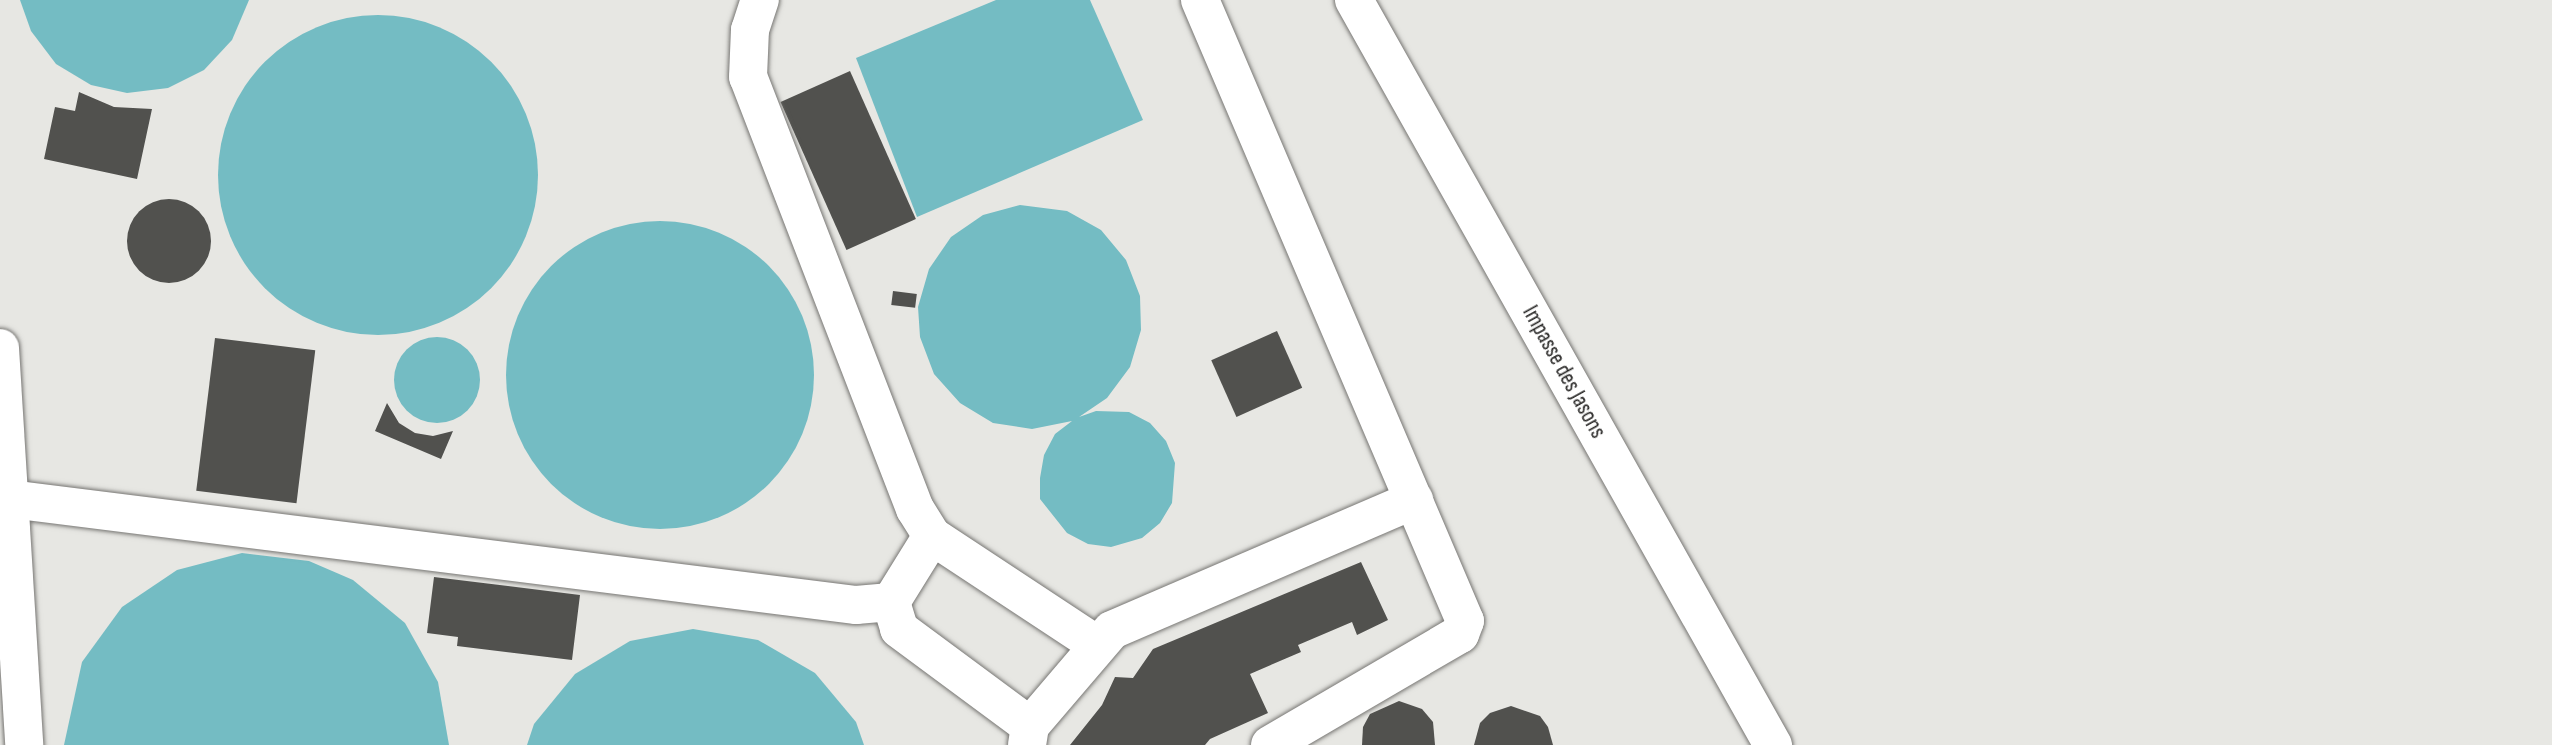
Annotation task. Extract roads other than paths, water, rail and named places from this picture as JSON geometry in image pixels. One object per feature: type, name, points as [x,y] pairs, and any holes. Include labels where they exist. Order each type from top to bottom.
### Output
[{"type":"street","points":[[760,0],[750,30],[748,76],[915,509],[932,536],[1097,645]]},
{"type":"street","points":[[1200,0],[1465,621],[1460,634],[1270,745]]},
{"type":"street","name":"Impasse des Jasons","points":[[1354,0],[1773,745]]},
{"type":"street","points":[[0,348],[24,745]]},
{"type":"street","points":[[10,499],[856,606],[891,602]]},
{"type":"street","points":[[932,536],[891,602],[899,629],[1029,735],[1097,645],[1112,630],[1414,500]]},
{"type":"water","points":[[20,0],[249,0],[232,40],[204,70],[168,88],[127,93],[91,85],[56,64],[31,31]]},
{"type":"water","points":[[996,0],[1090,0],[1143,120],[917,217],[856,58]]},
{"type":"water","points":[[378,15],[409,18],[439,27],[467,42],[491,62],[511,86],[526,114],[535,144],[538,175],[535,206],[526,236],[511,264],[491,288],[467,308],[439,323],[409,332],[378,335],[347,332],[317,323],[289,308],[265,288],[245,264],[230,236],[221,206],[218,175],[221,144],[230,114],[245,86],[265,62],[289,42],[317,27],[347,18]]},
{"type":"water","points":[[1020,205],[1067,211],[1101,230],[1126,260],[1140,296],[1141,330],[1130,367],[1107,398],[1079,417],[1096,411],[1129,412],[1150,423],[1166,441],[1175,463],[1172,503],[1160,523],[1142,538],[1111,547],[1088,544],[1067,533],[1040,499],[1040,478],[1044,455],[1055,434],[1072,421],[1032,429],[993,423],[960,403],[934,374],[920,337],[918,307],[929,269],[951,237],[983,215]]},
{"type":"water","points":[[645,221],[675,221],[705,227],[733,239],[758,256],[779,277],[796,302],[808,330],[814,390],[803,434],[788,461],[769,484],[746,503],[719,518],[675,529],[645,529],[615,523],[587,511],[562,494],[541,473],[524,448],[512,420],[506,390],[506,360],[512,330],[524,302],[541,277],[562,256],[587,239],[615,227]]},
{"type":"water","points":[[437,337],[461,344],[473,356],[480,380],[473,404],[461,416],[437,423],[413,416],[401,404],[394,380],[401,356],[413,344]]},
{"type":"water","points":[[242,553],[309,561],[353,580],[405,623],[438,682],[449,745],[64,745],[82,662],[122,607],[177,570]]},
{"type":"water","points":[[693,629],[758,640],[815,673],[856,722],[864,745],[527,745],[534,724],[575,674],[630,641]]}]
